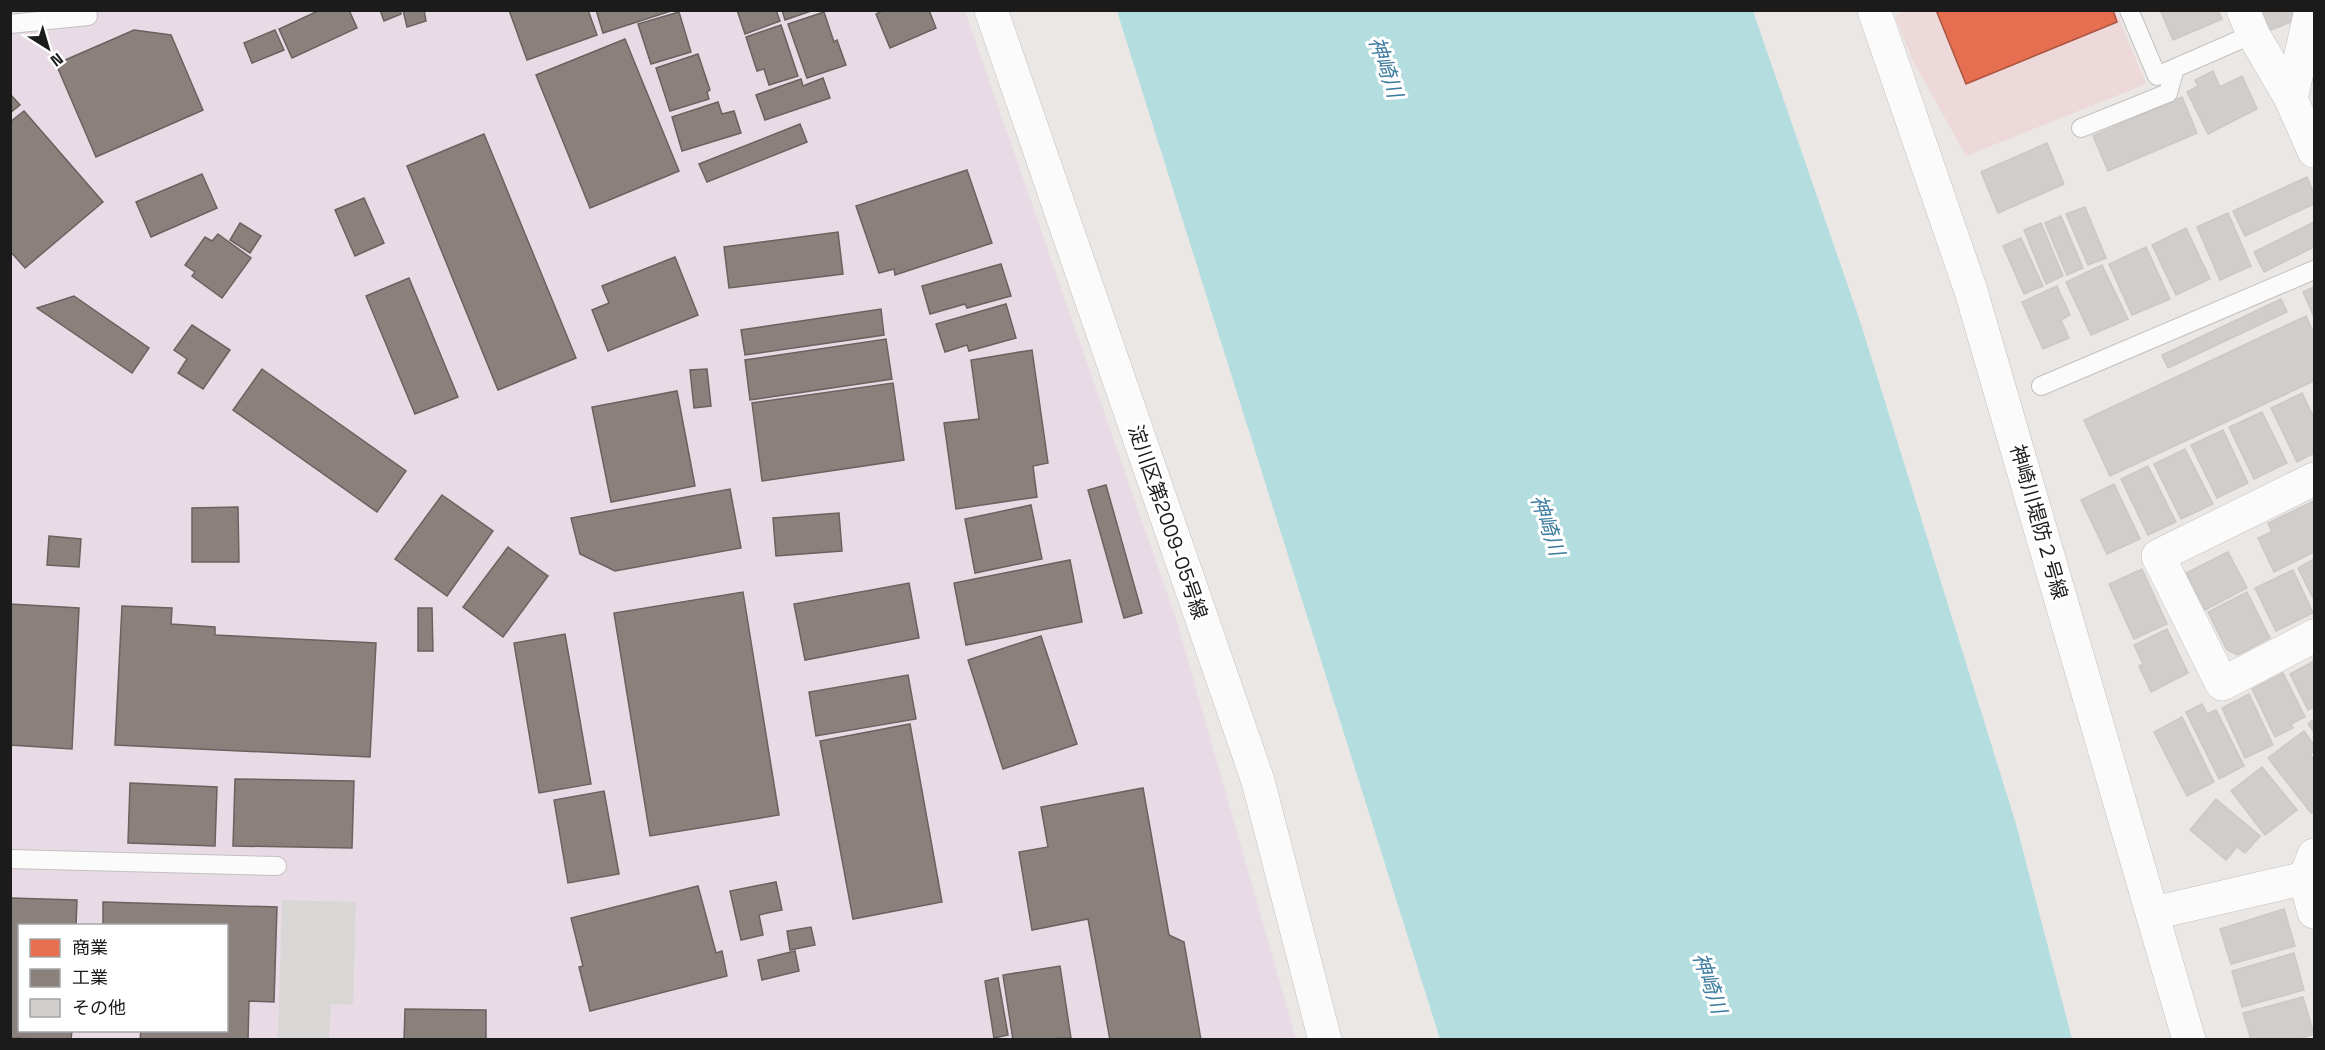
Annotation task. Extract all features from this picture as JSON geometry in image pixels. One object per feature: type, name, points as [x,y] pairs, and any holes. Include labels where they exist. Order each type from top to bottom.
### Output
[{"type":"street","name":"淀川区第2009-05号線","points":[[991,10],[1258,781],[1325,1040]]},
{"type":"street","name":"神崎川堤防２号線","points":[[1874,10],[1971,291],[2154,913],[2189,1040]]},
{"type":"street","points":[[2291,99],[2311,10]]},
{"type":"street","points":[[2248,22],[2291,99],[2314,151]]},
{"type":"street","points":[[2314,479],[2158,556],[2222,684],[2314,636]]},
{"type":"street","points":[[2154,913],[2310,867],[2314,912]]},
{"type":"lane","points":[[2129,10],[2157,76],[2175,68],[2248,22]]},
{"type":"lane","points":[[10,24],[88,16]]},
{"type":"lane","points":[[2081,128],[2168,93],[2175,68]]},
{"type":"lane","points":[[2041,386],[2314,270]]},
{"type":"lane","points":[[10,859],[277,866]]},
{"type":"shaded area","points":[[1908,10],[2116,11],[2146,84],[1966,156],[1912,59],[1895,16]]},
{"type":"shaded area","points":[[10,11],[965,11],[1178,625],[1296,1039],[11,1039]]},
{"type":"shaded area","points":[[282,900],[356,902],[353,1005],[331,1004],[329,1039],[278,1039]]},
{"type":"water","name":"神崎川","points":[[1117,11],[1753,11],[1859,318],[2016,824],[2072,1039],[1440,1039]]},
{"type":"building: 商業","points":[[1936,10],[2113,10],[2117,22],[1966,84]]},
{"type":"building: 工業","points":[[320,10],[349,10],[357,28],[292,58],[279,29]]},
{"type":"building: 工業","points":[[380,10],[400,10],[401,14],[384,21]]},
{"type":"building: 工業","points":[[403,10],[424,10],[426,21],[407,27]]},
{"type":"building: 工業","points":[[509,10],[588,10],[597,35],[527,60]]},
{"type":"building: 工業","points":[[596,10],[671,10],[671,11],[603,33]]},
{"type":"building: 工業","points":[[737,10],[776,10],[780,21],[745,34]]},
{"type":"building: 工業","points":[[782,10],[814,10],[785,20]]},
{"type":"building: 工業","points":[[884,10],[929,10],[936,28],[890,48],[876,14]]},
{"type":"building: 工業","points":[[679,12],[691,52],[651,64],[638,24]]},
{"type":"building: 工業","points":[[824,12],[834,42],[837,40],[846,65],[807,78],[788,24]]},
{"type":"building: 工業","points":[[781,25],[798,76],[769,85],[764,69],[757,71],[746,37]]},
{"type":"building: 工業","points":[[134,30],[171,35],[203,110],[96,157],[56,64]]},
{"type":"building: 工業","points":[[275,30],[284,50],[252,63],[244,43]]},
{"type":"building: 工業","points":[[625,39],[679,171],[590,208],[536,75]]},
{"type":"building: 工業","points":[[698,54],[710,90],[707,92],[709,99],[670,111],[656,68]]},
{"type":"building: 工業","points":[[823,78],[830,98],[765,120],[756,95],[801,79],[803,86]]},
{"type":"building: 工業","points":[[10,94],[20,105],[10,113]]},
{"type":"building: 工業","points":[[718,102],[722,114],[734,111],[741,133],[682,151],[672,117]]},
{"type":"building: 工業","points":[[24,111],[103,202],[25,268],[10,251],[10,122]]},
{"type":"building: 工業","points":[[800,124],[807,142],[707,182],[699,164]]},
{"type":"building: 工業","points":[[484,134],[576,358],[498,390],[407,166]]},
{"type":"building: 工業","points":[[967,170],[992,243],[895,275],[894,269],[879,273],[856,206]]},
{"type":"building: 工業","points":[[202,174],[217,208],[151,237],[136,202]]},
{"type":"building: 工業","points":[[364,198],[384,243],[355,256],[335,210]]},
{"type":"building: 工業","points":[[240,223],[261,236],[250,253],[230,240]]},
{"type":"building: 工業","points":[[838,232],[843,274],[729,288],[724,247]]},
{"type":"building: 工業","points":[[218,234],[251,258],[222,298],[192,276],[195,272],[185,265],[205,237],[212,241]]},
{"type":"building: 工業","points":[[675,257],[698,315],[608,351],[592,310],[609,303],[602,286]]},
{"type":"building: 工業","points":[[1001,264],[1011,296],[967,308],[965,304],[930,314],[922,286]]},
{"type":"building: 工業","points":[[409,278],[458,397],[415,414],[366,296]]},
{"type":"building: 工業","points":[[74,296],[149,348],[132,373],[37,308]]},
{"type":"building: 工業","points":[[1006,304],[1016,338],[969,351],[967,345],[945,352],[936,324]]},
{"type":"building: 工業","points":[[881,309],[884,335],[745,355],[741,330]]},
{"type":"building: 工業","points":[[192,325],[230,350],[203,389],[178,373],[187,359],[174,350]]},
{"type":"building: 工業","points":[[886,339],[892,379],[750,400],[745,360]]},
{"type":"building: 工業","points":[[1032,350],[1048,463],[1033,466],[1037,497],[956,509],[944,423],[979,419],[971,360]]},
{"type":"building: 工業","points":[[262,369],[406,471],[377,512],[233,410]]},
{"type":"building: 工業","points":[[707,369],[711,406],[694,408],[690,370]]},
{"type":"building: 工業","points":[[893,383],[904,460],[762,481],[752,403]]},
{"type":"building: 工業","points":[[677,391],[695,486],[611,502],[592,407]]},
{"type":"building: 工業","points":[[1106,485],[1142,613],[1124,618],[1088,490]]},
{"type":"building: 工業","points":[[730,489],[741,548],[615,571],[580,554],[571,518]]},
{"type":"building: 工業","points":[[442,495],[493,531],[447,596],[395,559]]},
{"type":"building: 工業","points":[[1031,505],[1042,559],[975,573],[965,519]]},
{"type":"building: 工業","points":[[238,507],[239,562],[192,562],[192,508]]},
{"type":"building: 工業","points":[[839,513],[842,551],[776,556],[773,518]]},
{"type":"building: 工業","points":[[49,536],[81,539],[79,567],[47,565]]},
{"type":"building: 工業","points":[[508,547],[548,576],[503,637],[463,607]]},
{"type":"building: 工業","points":[[1070,560],[1082,622],[966,645],[954,583]]},
{"type":"building: 工業","points":[[909,583],[919,638],[805,660],[794,604]]},
{"type":"building: 工業","points":[[743,592],[779,815],[650,836],[614,613]]},
{"type":"building: 工業","points":[[10,604],[79,608],[72,749],[10,745]]},
{"type":"building: 工業","points":[[122,606],[172,608],[171,624],[215,627],[215,635],[376,643],[370,757],[115,745]]},
{"type":"building: 工業","points":[[418,608],[432,608],[433,651],[418,651]]},
{"type":"building: 工業","points":[[565,634],[591,784],[539,793],[514,643]]},
{"type":"building: 工業","points":[[1041,636],[1077,744],[1003,769],[968,660]]},
{"type":"building: 工業","points":[[908,675],[916,719],[816,736],[809,692]]},
{"type":"building: 工業","points":[[910,724],[942,902],[853,919],[820,741]]},
{"type":"building: 工業","points":[[235,779],[354,781],[352,848],[233,846]]},
{"type":"building: 工業","points":[[130,783],[217,787],[215,846],[128,843]]},
{"type":"building: 工業","points":[[1143,788],[1169,935],[1184,942],[1201,1040],[1110,1040],[1088,919],[1032,930],[1019,852],[1048,847],[1041,807]]},
{"type":"building: 工業","points":[[604,791],[619,874],[568,883],[554,800]]},
{"type":"building: 工業","points":[[776,882],[782,910],[759,915],[763,935],[741,940],[730,891]]},
{"type":"building: 工業","points":[[698,886],[716,953],[722,951],[727,976],[590,1011],[579,967],[583,966],[571,918]]},
{"type":"building: 工業","points":[[11,898],[77,900],[76,924],[18,924],[18,1032],[72,1032],[71,1040],[10,1038]]},
{"type":"building: 工業","points":[[103,902],[277,907],[274,1002],[249,1001],[248,1040],[140,1040],[141,1032],[228,1032],[228,924],[103,924]]},
{"type":"building: 工業","points":[[811,927],[815,945],[790,950],[787,931]]},
{"type":"building: 工業","points":[[795,951],[799,971],[762,980],[758,960]]},
{"type":"building: 工業","points":[[1060,966],[1071,1038],[1013,1040],[1003,975]]},
{"type":"building: 工業","points":[[998,978],[1008,1035],[994,1038],[985,981]]},
{"type":"building: 工業","points":[[405,1009],[486,1010],[486,1040],[404,1040]]},
{"type":"building: その他","points":[[2163,10],[2218,10],[2222,19],[2173,40],[2161,12]]},
{"type":"building: その他","points":[[2260,10],[2296,10],[2291,22],[2268,31]]},
{"type":"building: その他","points":[[2213,71],[2220,87],[2242,76],[2257,109],[2208,134],[2187,92],[2198,86],[2195,80]]},
{"type":"building: その他","points":[[2182,97],[2197,133],[2108,171],[2093,136]]},
{"type":"building: その他","points":[[2047,143],[2064,184],[1998,213],[1981,172]]},
{"type":"building: その他","points":[[2307,177],[2314,194],[2314,204],[2245,236],[2233,211]]},
{"type":"building: その他","points":[[2085,207],[2106,258],[2088,265],[2066,214]]},
{"type":"building: その他","points":[[2228,213],[2251,266],[2220,280],[2197,227]]},
{"type":"building: その他","points":[[2061,216],[2083,268],[2067,275],[2045,223]]},
{"type":"building: その他","points":[[2314,222],[2314,247],[2264,272],[2254,252]]},
{"type":"building: その他","points":[[2041,223],[2063,276],[2046,284],[2024,230]]},
{"type":"building: その他","points":[[2186,228],[2210,279],[2176,295],[2152,245]]},
{"type":"building: その他","points":[[2021,238],[2043,286],[2024,294],[2003,246]]},
{"type":"building: その他","points":[[2146,247],[2170,299],[2132,315],[2109,264]]},
{"type":"building: その他","points":[[2102,265],[2128,319],[2091,335],[2066,282]]},
{"type":"building: その他","points":[[2057,286],[2070,315],[2061,320],[2069,338],[2043,349],[2022,302]]},
{"type":"building: その他","points":[[2314,287],[2314,317],[2303,292]]},
{"type":"building: その他","points":[[2281,299],[2287,312],[2168,368],[2162,355]]},
{"type":"building: その他","points":[[2306,316],[2314,334],[2314,381],[2110,476],[2084,420]]},
{"type":"building: その他","points":[[2302,393],[2314,418],[2314,453],[2297,462],[2271,408]]},
{"type":"building: その他","points":[[2262,412],[2287,463],[2254,479],[2229,427]]},
{"type":"building: その他","points":[[2223,430],[2248,483],[2217,498],[2191,445]]},
{"type":"building: その他","points":[[2185,449],[2213,504],[2181,519],[2154,464]]},
{"type":"building: その他","points":[[2148,466],[2176,522],[2148,535],[2121,479]]},
{"type":"building: その他","points":[[2114,484],[2140,539],[2107,554],[2081,500]]},
{"type":"building: その他","points":[[2314,501],[2314,552],[2274,572],[2258,538],[2272,532],[2268,523]]},
{"type":"building: その他","points":[[2228,552],[2247,588],[2205,610],[2186,573]]},
{"type":"building: その他","points":[[2314,559],[2314,600],[2298,568]]},
{"type":"building: その他","points":[[2142,569],[2167,624],[2134,639],[2109,584]]},
{"type":"building: その他","points":[[2293,570],[2313,613],[2276,631],[2255,588]]},
{"type":"building: その他","points":[[2247,592],[2270,638],[2238,655],[2227,650],[2208,612]]},
{"type":"building: その他","points":[[2167,629],[2188,673],[2151,692],[2139,666],[2143,664],[2134,645]]},
{"type":"building: その他","points":[[2314,661],[2314,707],[2308,710],[2290,674]]},
{"type":"building: その他","points":[[2283,673],[2305,717],[2291,724],[2293,728],[2275,737],[2252,689]]},
{"type":"building: その他","points":[[2249,694],[2273,745],[2245,758],[2222,708]]},
{"type":"building: その他","points":[[2202,704],[2207,714],[2216,710],[2244,766],[2219,779],[2186,712]]},
{"type":"building: その他","points":[[2182,717],[2214,782],[2187,796],[2154,732]]},
{"type":"building: その他","points":[[2314,719],[2314,732],[2308,724]]},
{"type":"building: その他","points":[[2304,731],[2314,745],[2314,751],[2310,754],[2314,760],[2314,811],[2311,813],[2268,758]]},
{"type":"building: その他","points":[[2262,767],[2297,810],[2265,835],[2231,791]]},
{"type":"building: その他","points":[[2216,799],[2260,836],[2245,853],[2237,847],[2226,860],[2190,830]]},
{"type":"building: その他","points":[[2284,909],[2295,946],[2231,964],[2220,929]]},
{"type":"building: その他","points":[[2294,953],[2304,990],[2242,1007],[2232,971]]},
{"type":"building: その他","points":[[2303,997],[2314,1034],[2296,1040],[2251,1040],[2243,1013]]}]
